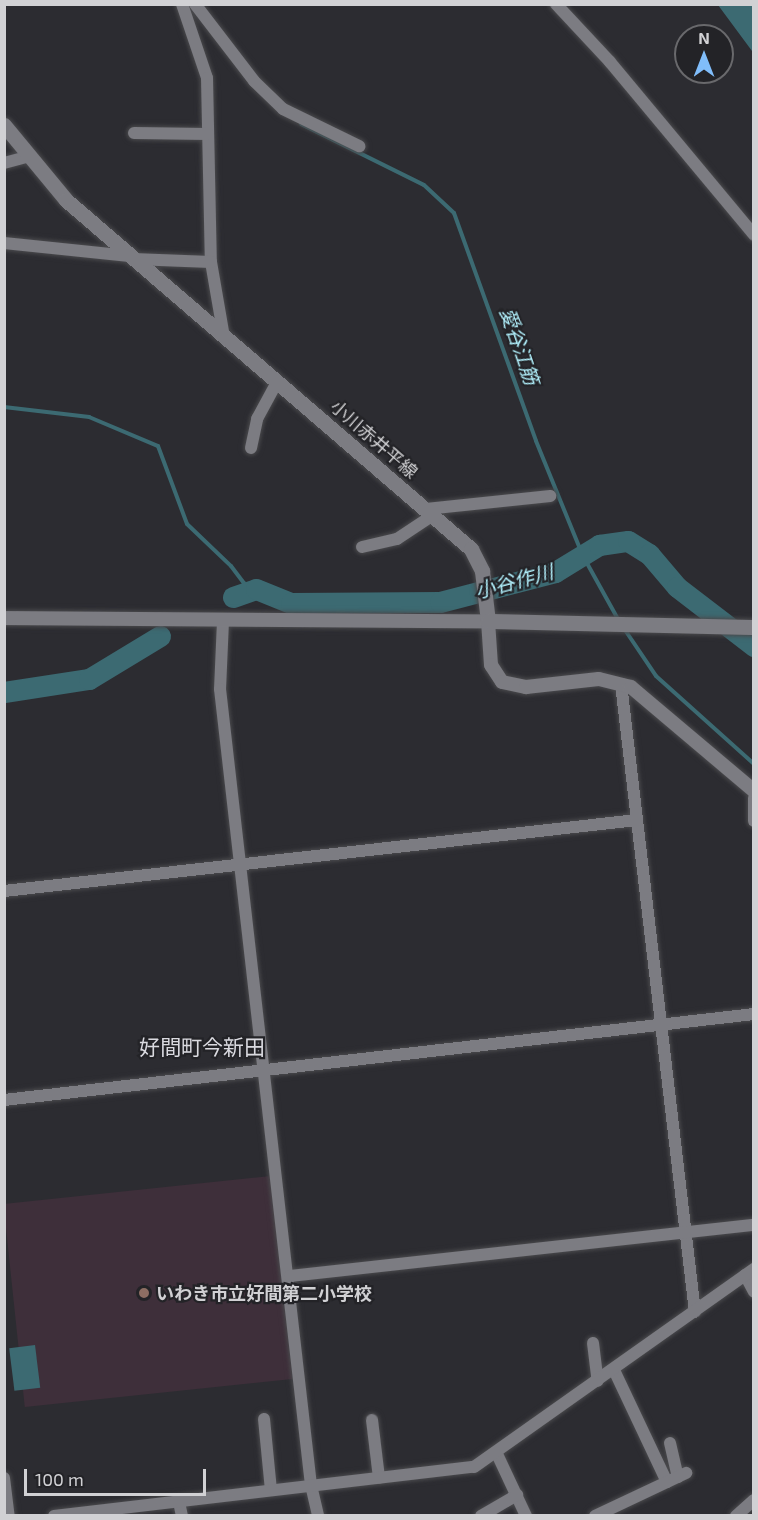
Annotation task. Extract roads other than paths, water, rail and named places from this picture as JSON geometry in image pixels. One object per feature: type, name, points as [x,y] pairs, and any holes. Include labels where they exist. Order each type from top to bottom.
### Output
[{"type":"main road","name":"小川赤井平線","points":[[5,127],[66,200],[471,549],[486,587],[488,621]]},
{"type":"main road","points":[[488,621],[753,627]]},
{"type":"street","points":[[182,4],[207,78],[211,262],[224,337]]},
{"type":"street","points":[[195,4],[271,99],[309,126],[359,146]]},
{"type":"street","points":[[556,4],[610,62],[753,235]]},
{"type":"street","points":[[134,133],[208,134]]},
{"type":"street","points":[[4,163],[30,156]]},
{"type":"street","points":[[4,243],[131,257],[211,262]]},
{"type":"street","points":[[252,448],[257,419],[277,382]]},
{"type":"street","points":[[362,547],[397,539],[429,512],[550,496]]},
{"type":"street","points":[[4,618],[488,621],[491,665],[502,682],[526,687],[598,678],[621,684],[639,693],[753,791]]},
{"type":"street","points":[[223,621],[218,663],[239,865],[267,1070],[311,1485],[318,1515]]},
{"type":"street","points":[[621,684],[695,1312]]},
{"type":"street","points":[[753,798],[753,821]]},
{"type":"street","points":[[4,891],[637,820]]},
{"type":"street","points":[[4,1100],[753,1014]]},
{"type":"street","points":[[290,1276],[753,1225]]},
{"type":"street","points":[[54,1515],[474,1467],[497,1455],[749,1272],[753,1292]]},
{"type":"street","points":[[593,1342],[598,1381]]},
{"type":"street","points":[[614,1370],[677,1477]]},
{"type":"street","points":[[264,1419],[271,1490]]},
{"type":"street","points":[[372,1420],[379,1478]]},
{"type":"street","points":[[670,1443],[677,1477]]},
{"type":"street","points":[[497,1455],[526,1515]]},
{"type":"street","points":[[595,1515],[677,1477]]},
{"type":"street","points":[[4,1478],[9,1515]]},
{"type":"street","points":[[481,1515],[517,1495]]},
{"type":"street","points":[[736,1515],[753,1500]]},
{"type":"street","points":[[178,1502],[182,1515]]},
{"type":"water","points":[[718,5],[753,5],[753,55],[734,24]]},
{"type":"water","points":[[35,1345],[40,1388],[14,1391],[9,1348]]},
{"type":"waterway","name":"愛谷江筋","points":[[301,124],[424,185],[454,213],[536,441],[583,556],[619,621]]},
{"type":"waterway","points":[[4,407],[89,417],[158,446],[187,524],[231,566],[244,583],[243,590]]},
{"type":"waterway","name":"小谷作川","points":[[233,597],[256,589],[291,603],[440,602],[555,572],[599,545],[628,541],[649,554],[677,587],[754,646]]},
{"type":"waterway","name":"愛谷江筋","points":[[623,627],[656,676],[754,764]]},
{"type":"waterway","name":"小谷作川","points":[[4,692],[89,679],[160,636]]},
{"type":"place","name":"いわき市立好間第二小学校","points":[[144,1293]]},
{"type":"district","name":"好間町今新田","points":[[202,1047]]}]
